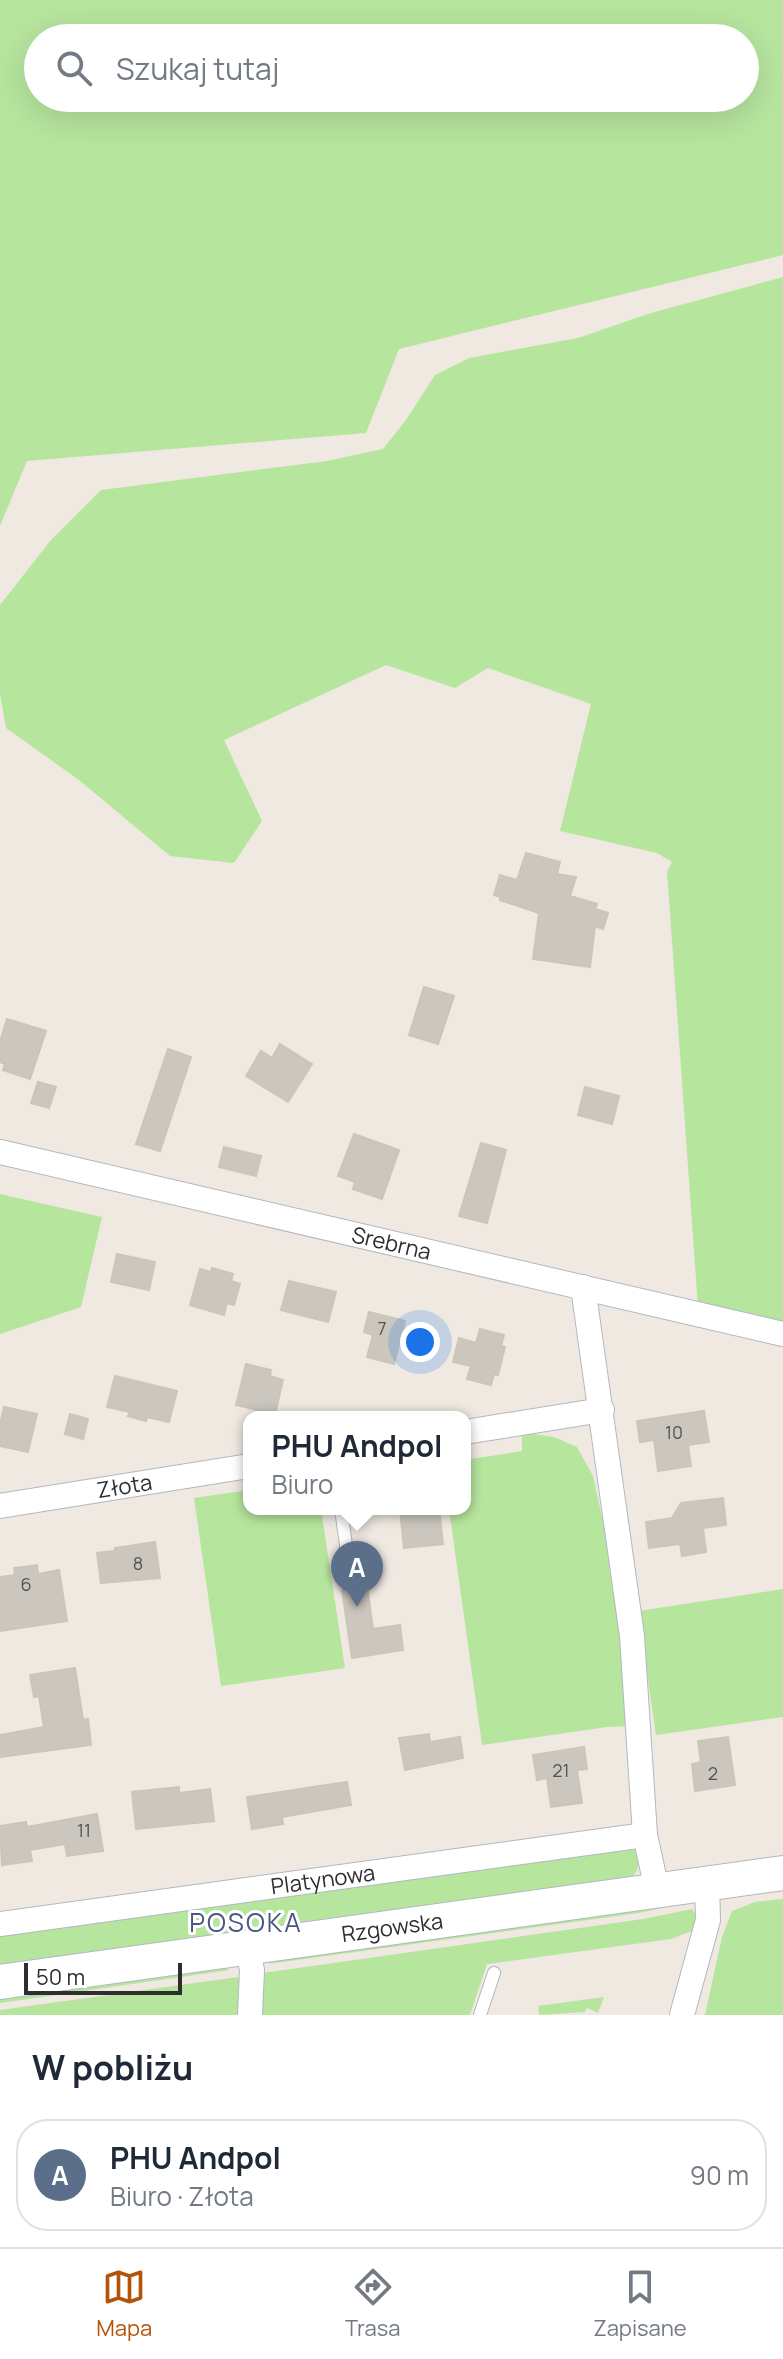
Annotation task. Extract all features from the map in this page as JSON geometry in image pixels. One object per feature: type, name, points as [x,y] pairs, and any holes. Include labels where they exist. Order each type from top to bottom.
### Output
[{"type":"street","name":"Srebrna","points":[[0,1152],[783,1334]]},
{"type":"street","points":[[583,1287],[632,1636],[645,1835],[657,1890]]},
{"type":"street","points":[[471,1431],[602,1410]]},
{"type":"street","name":"Złota","points":[[0,1506],[243,1467]]},
{"type":"street","name":"Platynowa","points":[[0,1924],[645,1835]]},
{"type":"street","name":"Rzgowska","points":[[0,1982],[783,1873]]},
{"type":"street","points":[[682,2015],[708,1920],[707,1884]]},
{"type":"street","points":[[247,1946],[252,1970],[250,2015]]},
{"type":"lane","points":[[342,1515],[348,1559]]},
{"type":"lane","points":[[480,2015],[494,1973]]},
{"type":"green space","points":[[0,0],[783,0],[783,255],[399,349],[366,433],[27,461],[0,526]]},
{"type":"green space","points":[[783,277],[783,1326],[698,1307],[667,871],[672,862],[657,853],[560,831],[591,704],[488,668],[455,688],[386,665],[224,740],[262,821],[234,863],[170,856],[79,780],[6,728],[0,694],[0,605],[51,540],[101,490],[327,461],[383,449],[435,375],[469,358],[578,338],[651,313]]},
{"type":"green space","points":[[0,1194],[102,1217],[81,1307],[0,1334]]},
{"type":"green space","points":[[522,1436],[554,1437],[577,1447],[593,1476],[609,1549],[633,1726],[482,1745],[450,1515],[471,1515],[471,1459],[522,1451]]},
{"type":"green space","points":[[243,1491],[243,1515],[322,1515],[345,1668],[221,1686],[194,1498]]},
{"type":"green space","points":[[783,1589],[783,1717],[656,1735],[638,1611]]},
{"type":"green space","points":[[620,1841],[639,1850],[638,1868],[627,1883],[0,1974],[0,1932]]},
{"type":"green space","points":[[783,1899],[783,2015],[705,2015],[722,1937],[732,1911],[755,1902]]},
{"type":"green space","points":[[684,1903],[639,1913],[268,1964],[278,1956]]},
{"type":"green space","points":[[692,1909],[697,1917],[692,1931],[671,1939],[487,1964],[470,2015],[256,2015],[263,1973],[643,1919]]},
{"type":"green space","points":[[220,1966],[230,1970],[0,2003],[0,1996]]},
{"type":"green space","points":[[238,1977],[243,1996],[237,2015],[0,2015],[0,2010]]},
{"type":"green space","points":[[604,1997],[598,2013],[587,2008],[585,2012],[539,2015],[538,2006]]},
{"type":"building","points":[[526,853],[560,862],[557,874],[576,877],[570,896],[597,904],[595,909],[608,913],[603,929],[595,926],[590,967],[533,959],[539,913],[500,900],[501,897],[494,895],[500,875],[517,880]]},
{"type":"building","points":[[424,987],[454,996],[438,1044],[409,1035]]},
{"type":"building","points":[[7,1019],[46,1031],[30,1079],[3,1070],[5,1064],[0,1062],[0,1042]]},
{"type":"building","points":[[280,1044],[312,1064],[288,1102],[246,1076],[261,1051],[272,1058]]},
{"type":"building","points":[[168,1049],[191,1057],[160,1151],[136,1144]]},
{"type":"building","points":[[38,1082],[56,1087],[49,1108],[31,1103]]},
{"type":"building","points":[[585,1087],[619,1096],[612,1124],[578,1115]]},
{"type":"building","points":[[354,1134],[399,1150],[382,1199],[353,1189],[355,1182],[338,1176]]},
{"type":"building","points":[[481,1143],[506,1150],[487,1223],[459,1216]]},
{"type":"building","points":[[224,1147],[261,1156],[256,1176],[219,1167]]},
{"type":"building","points":[[117,1254],[155,1262],[149,1290],[111,1282]]},
{"type":"building","points":[[212,1268],[233,1274],[231,1281],[240,1284],[234,1305],[227,1303],[224,1315],[190,1305],[200,1269],[211,1272]]},
{"type":"building","points":[[289,1281],[336,1292],[328,1322],[281,1310]]},
{"type":"building","points":[[369,1312],[405,1321],[394,1364],[367,1357],[373,1335],[364,1332]]},
{"type":"building","points":[[480,1329],[504,1335],[501,1346],[505,1347],[498,1375],[494,1374],[491,1385],[467,1379],[471,1366],[453,1362],[459,1338],[476,1343]]},
{"type":"building","points":[[246,1364],[271,1370],[270,1376],[283,1380],[276,1411],[236,1405]]},
{"type":"building","points":[[115,1376],[177,1391],[169,1422],[147,1417],[146,1421],[128,1416],[130,1412],[107,1407]]},
{"type":"building","points":[[4,1407],[37,1414],[28,1452],[0,1446]]},
{"type":"building","points":[[704,1411],[709,1442],[688,1445],[691,1466],[658,1471],[654,1440],[640,1442],[637,1421]]},
{"type":"building","points":[[70,1414],[88,1419],[83,1439],[65,1434]]},
{"type":"building","points":[[723,1498],[726,1525],[703,1528],[706,1552],[682,1556],[680,1544],[649,1548],[646,1522],[672,1518],[681,1503]]},
{"type":"building","points":[[401,1515],[440,1515],[443,1544],[404,1548]]},
{"type":"building","points":[[155,1542],[160,1578],[101,1583],[97,1553]]},
{"type":"building","points":[[37,1565],[38,1574],[59,1570],[67,1621],[0,1631],[0,1577],[15,1575],[14,1568]]},
{"type":"building","points":[[367,1586],[373,1629],[400,1625],[403,1650],[352,1658],[342,1590]]},
{"type":"building","points":[[75,1668],[83,1720],[88,1719],[91,1745],[0,1757],[0,1735],[44,1727],[39,1696],[34,1697],[30,1675]]},
{"type":"building","points":[[429,1734],[430,1742],[460,1737],[463,1758],[405,1770],[399,1738]]},
{"type":"building","points":[[728,1737],[735,1785],[695,1791],[692,1764],[701,1762],[698,1741]]},
{"type":"building","points":[[584,1747],[587,1769],[577,1770],[582,1803],[551,1807],[547,1778],[537,1780],[533,1755]]},
{"type":"building","points":[[347,1782],[351,1805],[282,1817],[283,1824],[252,1829],[247,1797]]},
{"type":"building","points":[[179,1787],[179,1793],[210,1789],[214,1821],[136,1829],[132,1792]]},
{"type":"building","points":[[97,1814],[103,1851],[67,1856],[65,1844],[30,1850],[32,1861],[2,1865],[0,1826],[26,1822],[27,1827]]},
{"type":"place","name":"PHU Andpol","points":[[357,1607]]},
{"type":"district","name":"POSOKA","points":[[246,1923]]}]
